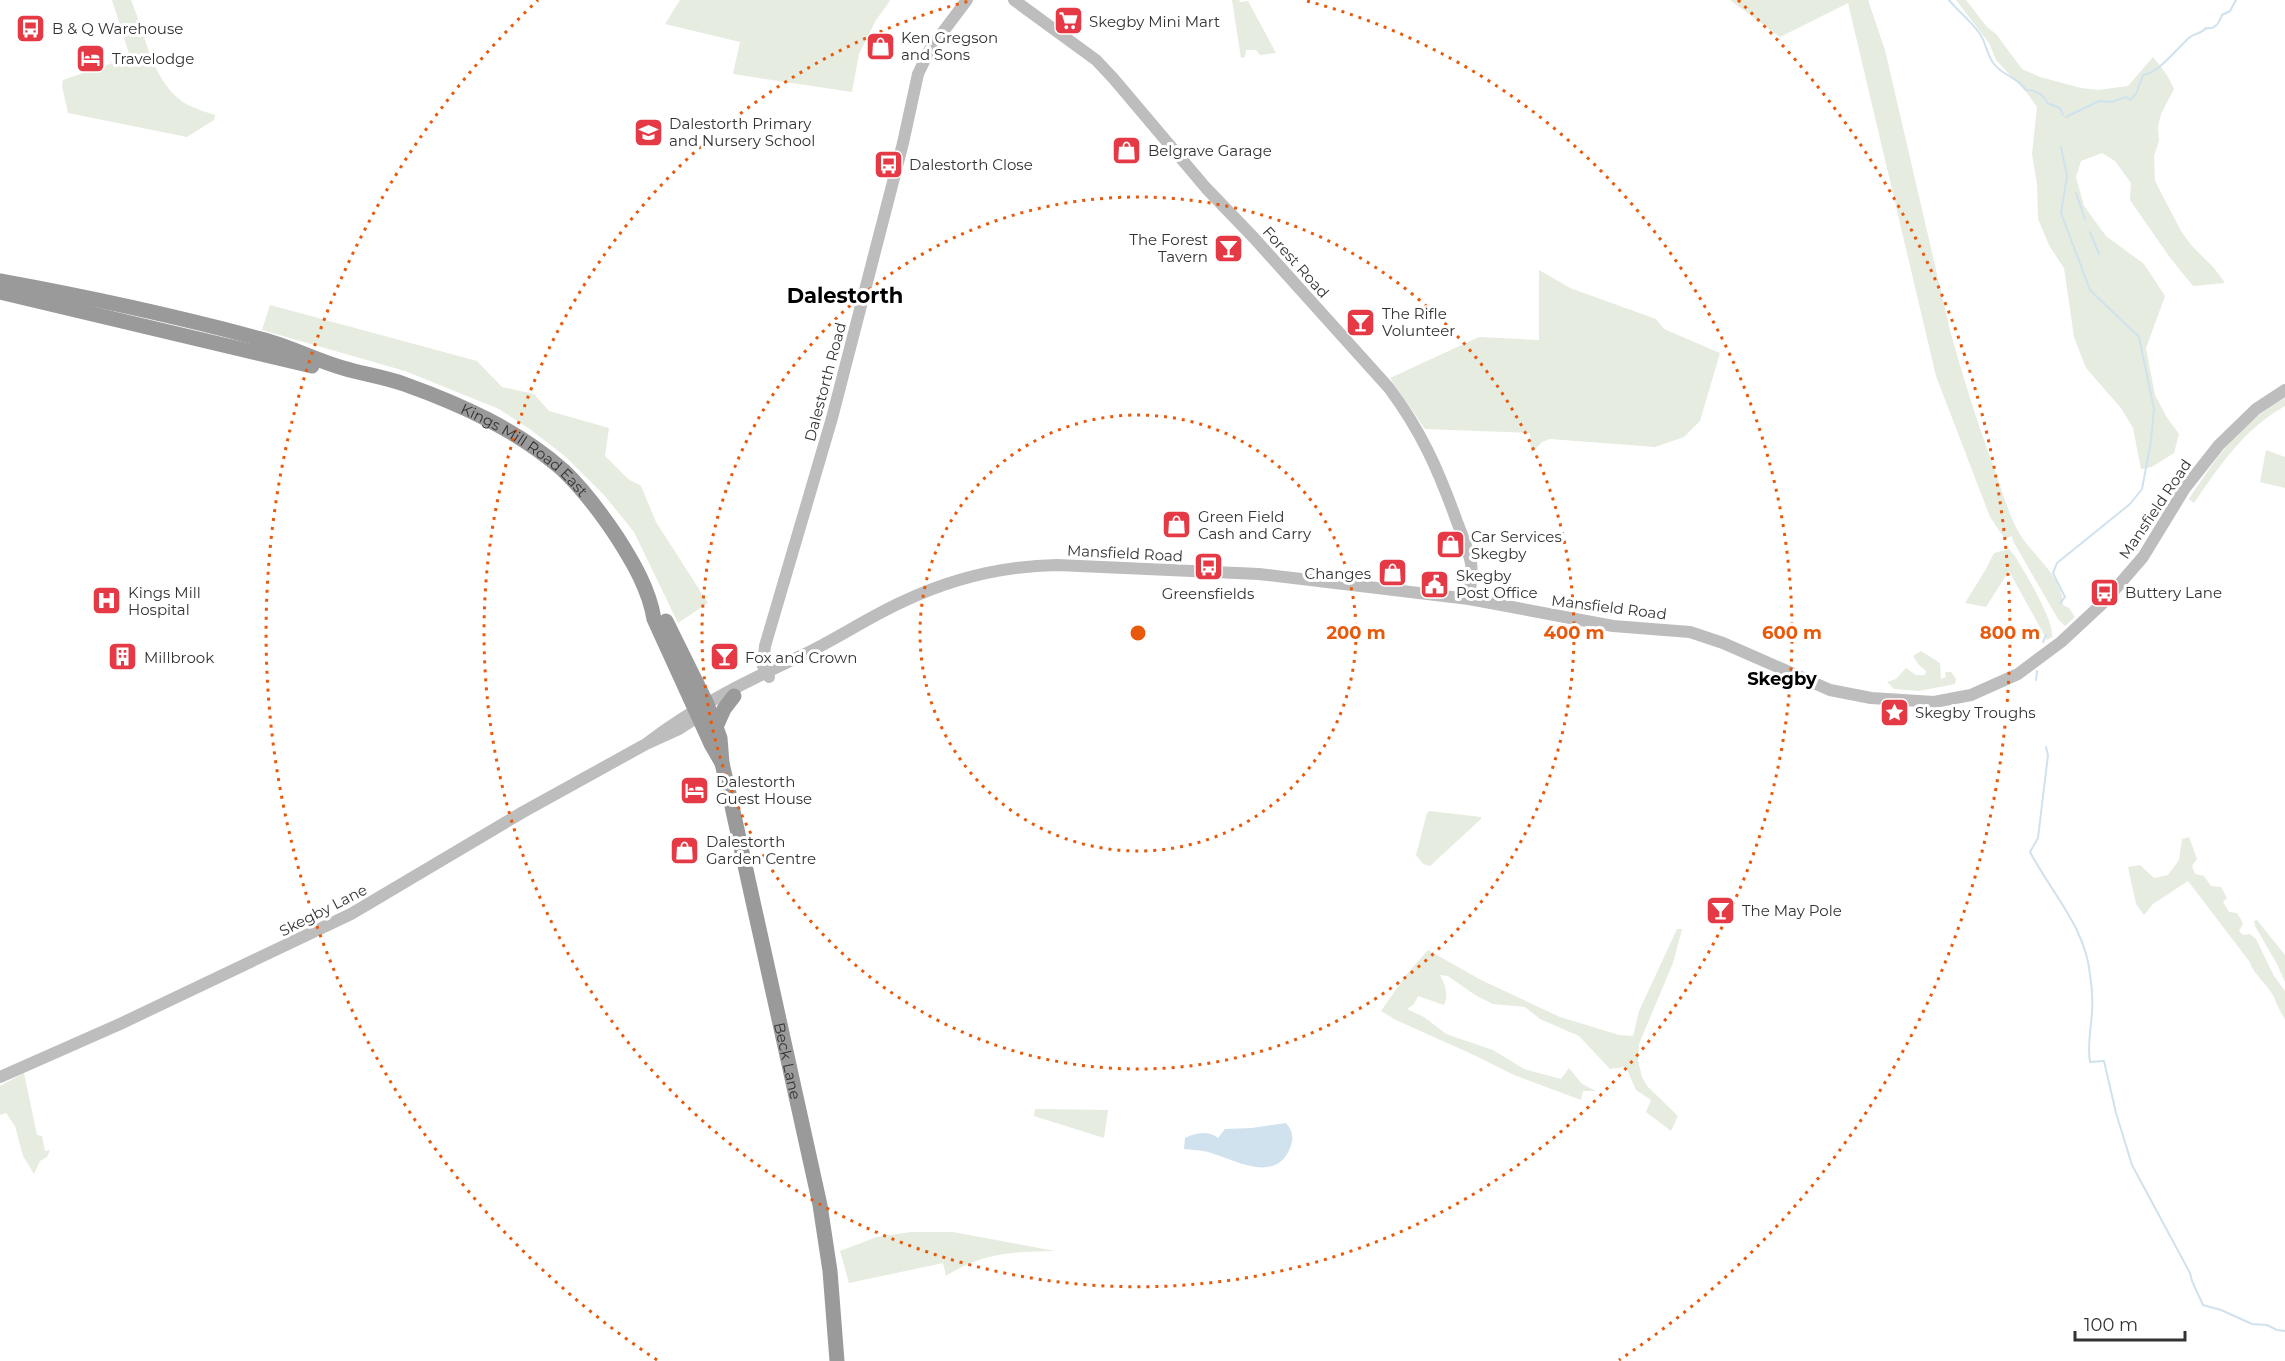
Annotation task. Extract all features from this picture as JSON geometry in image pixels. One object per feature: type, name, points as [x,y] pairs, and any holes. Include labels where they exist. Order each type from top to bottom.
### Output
[{"type":"highway","name":"Kings Mill Road East","points":[[0,281],[118,304],[262,339],[342,368],[404,384],[460,406],[528,443],[563,470],[596,506],[630,558],[651,602],[654,619],[703,709]]},
{"type":"highway","name":"Kings Mill Road East","points":[[0,292],[322,368],[342,368]]},
{"type":"highway","points":[[716,727],[724,709],[736,692]]},
{"type":"highway","name":"Beck Lane","points":[[703,709],[716,727],[720,738],[722,763],[820,1205],[830,1271],[837,1361]]},
{"type":"highway","name":"Beck Lane","points":[[703,709],[711,744],[722,763]]},
{"type":"main road","name":"Dalestorth Road","points":[[762,657],[832,418],[903,143],[918,74],[930,49],[967,0]]},
{"type":"main road","name":"Forest Road","points":[[1014,0],[1096,60],[1206,188],[1395,396],[1430,452],[1448,496],[1471,563],[1469,599]]},
{"type":"main road","name":"Mansfield Road","points":[[703,709],[903,601],[944,584],[982,573],[1026,565],[1259,574],[1469,599],[1613,626],[1690,632],[1723,643],[1830,690],[1871,698],[1934,702],[1971,695],[2018,674],[2043,657],[2104,602],[2143,557],[2186,488],[2219,445],[2256,409],[2285,390]]},
{"type":"main road","points":[[762,657],[767,674]]},
{"type":"main road","points":[[736,692],[762,657]]},
{"type":"main road","name":"Skegby Lane","points":[[0,1077],[120,1024],[351,914],[523,812],[646,744],[679,729],[703,709]]},
{"type":"shaded area","points":[[112,0],[131,0],[152,58],[166,85],[188,105],[215,115],[214,120],[187,137],[68,113],[62,86],[63,80],[130,57]]},
{"type":"shaded area","points":[[680,0],[890,1],[876,20],[859,54],[852,92],[733,74],[740,42],[665,24]]},
{"type":"shaded area","points":[[1232,0],[1248,1],[1276,53],[1260,55],[1256,50],[1246,50],[1245,57],[1241,58]]},
{"type":"shaded area","points":[[1730,0],[1868,0],[1885,50],[1950,330],[1965,383],[2014,524],[2058,584],[2063,605],[2069,608],[2075,617],[2065,626],[2058,619],[2012,536],[2005,539],[1990,517],[1936,376],[1848,3],[1780,37]]},
{"type":"shaded area","points":[[1956,0],[1966,0],[1987,27],[1996,34],[2022,69],[2040,77],[2098,90],[2128,86],[2153,57],[2167,75],[2174,89],[2161,114],[2158,127],[2159,141],[2154,156],[2155,181],[2181,231],[2225,283],[2193,286],[2130,200],[2131,183],[2115,161],[2102,153],[2081,161],[2076,177],[2084,206],[2106,236],[2144,264],[2165,296],[2146,348],[2155,395],[2179,434],[2174,453],[2152,467],[2141,469],[2133,428],[2121,408],[2086,368],[2074,337],[2064,268],[2050,247],[2038,219],[2037,184],[2032,154],[2037,107],[1996,60],[1989,43]]},
{"type":"shaded area","points":[[1539,270],[1570,288],[1656,319],[1664,329],[1720,353],[1700,421],[1684,437],[1655,447],[1550,439],[1542,442],[1531,453],[1530,433],[1425,429],[1390,378],[1479,337],[1539,340]]},
{"type":"shaded area","points":[[270,305],[477,361],[502,387],[534,394],[549,411],[609,428],[605,456],[628,479],[641,486],[656,522],[708,603],[678,623],[634,532],[604,495],[566,457],[531,430],[499,409],[405,371],[262,330]]},
{"type":"shaded area","points":[[2285,398],[2285,406],[2270,415],[2245,437],[2213,475],[2194,503],[2189,499],[2230,442],[2255,418]]},
{"type":"shaded area","points":[[2266,450],[2285,457],[2285,488],[2260,482]]},
{"type":"shaded area","points":[[2009,549],[2031,584],[2049,620],[2052,637],[2047,640],[2009,571],[1986,607],[1965,603],[1994,553]]},
{"type":"shaded area","points":[[1921,651],[1940,663],[1941,679],[1946,677],[1945,672],[1951,672],[1956,679],[1955,684],[1919,691],[1894,689],[1887,682],[1896,679],[1906,668],[1916,675],[1925,675],[1926,671],[1913,656]]},
{"type":"shaded area","points":[[1430,811],[1481,817],[1481,819],[1430,866],[1423,864],[1416,855],[1427,813]]},
{"type":"shaded area","points":[[2189,837],[2197,859],[2192,866],[2195,874],[2204,876],[2211,886],[2221,887],[2227,898],[2223,902],[2229,912],[2237,913],[2243,923],[2239,931],[2243,935],[2250,934],[2256,939],[2274,976],[2285,991],[2285,1019],[2271,992],[2188,881],[2153,904],[2144,915],[2136,904],[2128,867],[2140,865],[2154,878],[2168,875],[2179,860],[2182,839]]},
{"type":"shaded area","points":[[2257,920],[2285,955],[2285,982],[2255,926],[2254,921]]},
{"type":"shaded area","points":[[1677,929],[1682,929],[1673,963],[1639,1044],[1638,1060],[1642,1077],[1648,1087],[1678,1116],[1671,1131],[1646,1112],[1651,1100],[1636,1090],[1626,1067],[1610,1069],[1579,1036],[1540,1019],[1525,1007],[1493,1004],[1475,995],[1448,976],[1440,975],[1446,993],[1444,1005],[1418,996],[1414,1004],[1407,1009],[1424,1017],[1446,1034],[1493,1050],[1524,1069],[1561,1079],[1569,1068],[1582,1084],[1596,1091],[1583,1091],[1581,1100],[1514,1075],[1381,1011],[1406,975],[1428,950],[1481,980],[1560,1017],[1619,1035],[1633,1036],[1639,1011]]},
{"type":"shaded area","points":[[24,1073],[37,1135],[42,1136],[45,1151],[50,1150],[47,1157],[40,1161],[34,1174],[23,1156],[15,1126],[6,1113],[0,1115],[0,1086]]},
{"type":"shaded area","points":[[1035,1109],[1108,1110],[1104,1138],[1034,1116]]},
{"type":"shaded area","points":[[911,1232],[953,1232],[1055,1251],[999,1255],[973,1262],[946,1276],[943,1263],[849,1283],[840,1251],[877,1237]]},
{"type":"water","points":[[1286,1123],[1292,1138],[1290,1148],[1283,1159],[1275,1165],[1264,1167],[1241,1164],[1208,1152],[1184,1149],[1185,1138],[1193,1135],[1206,1133],[1218,1138],[1225,1129]]},
{"type":"waterway","points":[[1949,0],[1980,34],[1994,64],[2026,90],[2038,93],[2047,103],[2060,108],[2063,115]]},
{"type":"waterway","points":[[2066,117],[2099,101],[2111,102],[2126,97],[2130,100],[2136,94],[2143,75],[2155,70],[2190,37],[2206,28],[2215,27],[2222,15],[2230,11],[2236,0]]},
{"type":"waterway","points":[[2060,603],[2065,597],[2053,573],[2057,563],[2130,504],[2142,489],[2154,409],[2139,337],[2090,290],[2061,213],[2067,176],[2061,147]]},
{"type":"waterway","points":[[2076,193],[2085,219]]},
{"type":"waterway","points":[[2090,232],[2099,254]]},
{"type":"waterway","points":[[2043,642],[2046,635]]},
{"type":"waterway","points":[[2036,680],[2037,671]]},
{"type":"waterway","points":[[2046,747],[2048,755],[2038,838],[2030,852],[2075,926],[2082,942],[2087,958],[2092,994],[2090,1062],[2104,1061],[2116,1113],[2132,1165],[2190,1273],[2203,1305],[2221,1310],[2252,1324],[2267,1325],[2285,1331]]},
{"type":"place","name":"Skegby Mini Mart","points":[[1068,21]]},
{"type":"place","name":"B & Q Warehouse","points":[[31,28]]},
{"type":"place","name":"Ken Gregson and Sons","points":[[880,46]]},
{"type":"place","name":"Travelodge","points":[[91,58]]},
{"type":"place","name":"Dalestorth Primary and Nursery School","points":[[648,132]]},
{"type":"place","name":"Belgrave Garage","points":[[1127,150]]},
{"type":"place","name":"Dalestorth Close","points":[[888,164]]},
{"type":"place","name":"The Forest Tavern","points":[[1229,248]]},
{"type":"place","name":"The Rifle Volunteer","points":[[1361,322]]},
{"type":"place","name":"Green Field Cash and Carry","points":[[1177,525]]},
{"type":"place","name":"Car Services Skegby","points":[[1450,545]]},
{"type":"place","name":"Greensfields","points":[[1208,566]]},
{"type":"place","name":"Changes","points":[[1392,573]]},
{"type":"place","name":"Skegby Post Office","points":[[1435,584]]},
{"type":"place","name":"Buttery Lane","points":[[2104,592]]},
{"type":"place","name":"Kings Mill Hospital","points":[[107,601]]},
{"type":"place","name":"Millbrook","points":[[123,657]]},
{"type":"place","name":"Fox and Crown","points":[[724,657]]},
{"type":"place","name":"Skegby Troughs","points":[[1894,712]]},
{"type":"place","name":"Dalestorth Guest House","points":[[695,790]]},
{"type":"place","name":"Dalestorth Garden Centre","points":[[685,850]]},
{"type":"place","name":"The May Pole","points":[[1721,910]]},
{"type":"district","name":"Dalestorth","points":[[845,295]]},
{"type":"district","name":"Skegby","points":[[1782,679]]}]
